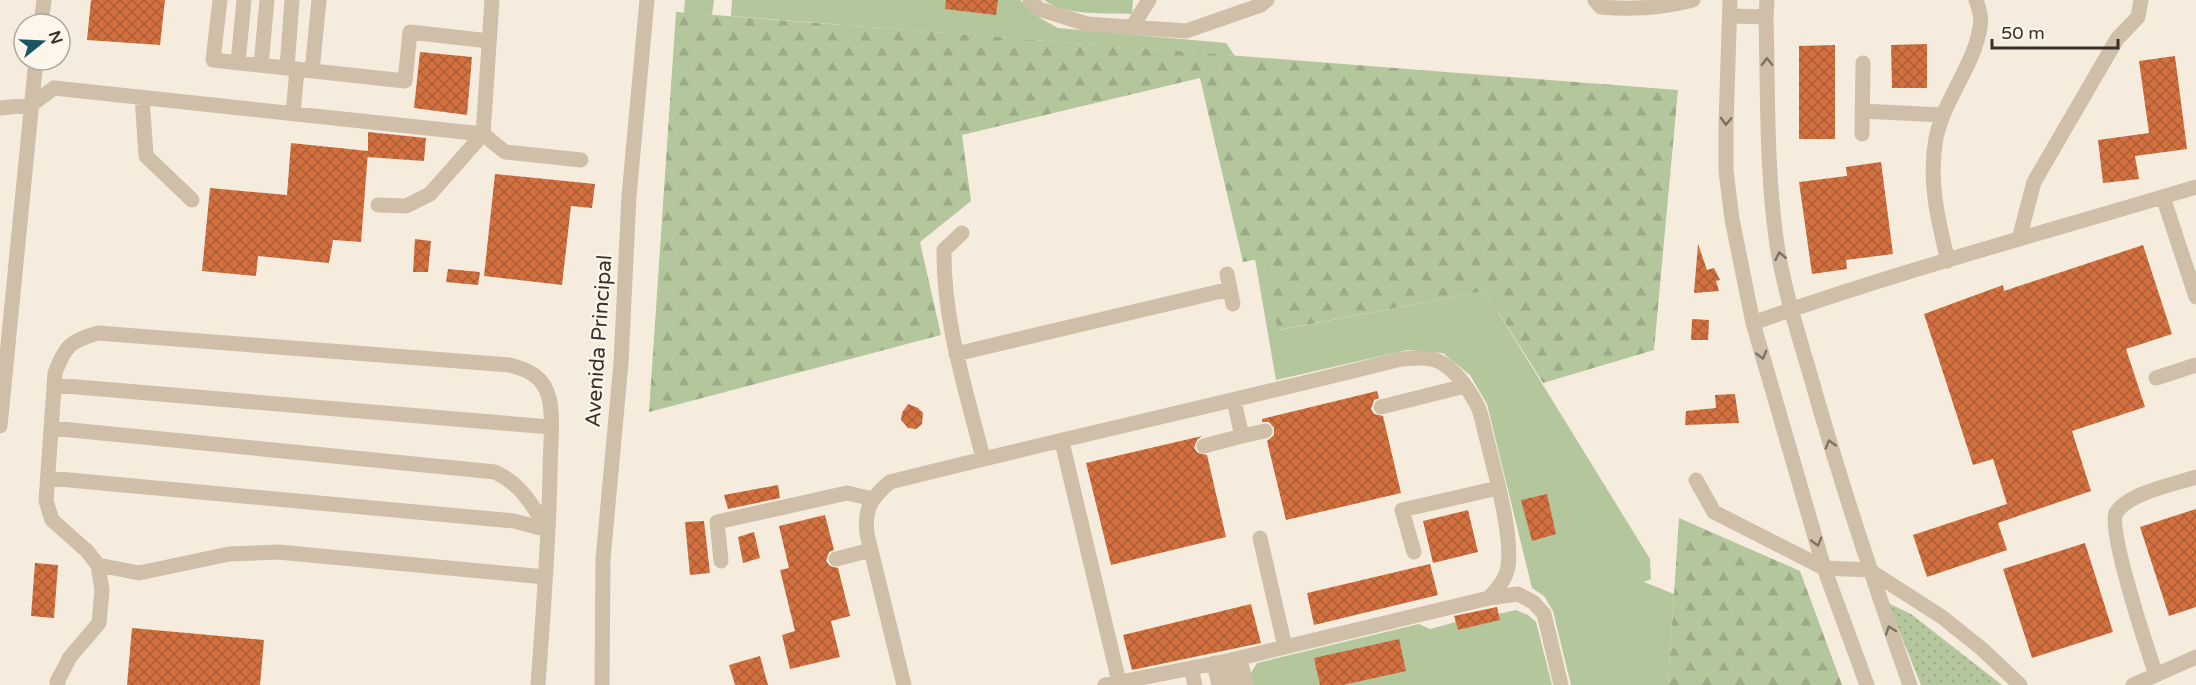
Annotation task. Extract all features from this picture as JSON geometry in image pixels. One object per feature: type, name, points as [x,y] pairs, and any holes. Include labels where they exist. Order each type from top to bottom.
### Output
[{"type":"street","points":[[220,0],[213,60],[405,81],[410,32],[489,41]]},
{"type":"street","points":[[238,63],[244,0]]},
{"type":"street","points":[[261,65],[267,0]]},
{"type":"street","points":[[292,0],[299,70]]},
{"type":"street","points":[[293,114],[299,70],[319,0]]},
{"type":"street","points":[[378,205],[406,206],[430,194],[483,134],[492,0]]},
{"type":"street","name":"Avenida Principal","points":[[602,685],[603,559],[621,363],[629,196],[647,0]]},
{"type":"street","points":[[1030,0],[1039,9],[1087,24],[1185,31],[1261,5],[1267,0]]},
{"type":"street","points":[[1132,27],[1149,0]]},
{"type":"street","points":[[1595,0],[1601,7],[1623,9],[1663,8],[1693,0]]},
{"type":"street","points":[[1730,0],[1726,171],[1732,219],[1753,323],[1824,568],[1867,685]]},
{"type":"street","points":[[1767,0],[1772,199],[1777,246],[1791,309],[1869,570],[1910,685]]},
{"type":"street","points":[[1948,261],[1935,208],[1932,164],[1942,115],[1975,46],[1981,26],[1976,0]]},
{"type":"street","points":[[2019,239],[2034,182],[2117,39],[2138,17],[2141,0]]},
{"type":"street","points":[[1731,16],[1766,18]]},
{"type":"street","points":[[1862,134],[1863,63]]},
{"type":"street","points":[[0,426],[35,72]]},
{"type":"street","points":[[0,108],[31,105],[54,88],[483,134],[505,152],[581,160]]},
{"type":"street","points":[[142,97],[146,156],[192,200]]},
{"type":"street","points":[[1862,111],[1942,115]]},
{"type":"street","points":[[1753,323],[1791,309],[2019,239],[2196,187]]},
{"type":"street","points":[[2163,197],[2196,297]]},
{"type":"street","points":[[962,233],[944,250],[951,333],[983,458]]},
{"type":"street","points":[[957,354],[1232,297],[1227,274]]},
{"type":"street","points":[[58,685],[57,682],[70,657],[99,623],[102,590],[98,565],[87,551],[52,520],[46,501],[55,373],[62,353],[77,339],[98,333],[510,365],[528,370],[540,379],[549,397],[550,427],[548,530],[538,685]]},
{"type":"street","points":[[904,684],[871,550],[866,519],[878,492],[890,482],[1401,359],[1420,357],[1440,362],[1452,371],[1465,386],[1478,407],[1498,488],[1508,547],[1508,568],[1490,598]]},
{"type":"street","points":[[2156,378],[2196,365]]},
{"type":"street","points":[[54,385],[550,427]]},
{"type":"street","points":[[1381,407],[1465,386]]},
{"type":"street","points":[[1234,401],[1242,436]]},
{"type":"street","points":[[51,428],[495,472],[509,479],[525,494],[548,530]]},
{"type":"street","points":[[1204,446],[1265,430]]},
{"type":"street","points":[[1062,442],[1112,684],[1227,661],[1490,598],[1518,594],[1533,602],[1544,614],[1561,685]]},
{"type":"street","points":[[2156,675],[2117,542],[2116,512],[2138,496],[2196,477]]},
{"type":"street","points":[[48,478],[514,521],[548,530]]},
{"type":"street","points":[[1696,480],[1714,512],[1824,568],[1869,570],[1942,616],[2020,685]]},
{"type":"street","points":[[1414,552],[1402,510],[1498,488]]},
{"type":"street","points":[[721,561],[717,522],[847,493],[873,500]]},
{"type":"street","points":[[1260,538],[1285,647]]},
{"type":"street","points":[[836,559],[871,550]]},
{"type":"street","points":[[98,565],[139,573],[230,554],[278,552],[545,577]]},
{"type":"street","points":[[2133,685],[2196,657]]},
{"type":"street","points":[[1219,685],[1227,661]]},
{"type":"street","points":[[1227,661],[1233,685]]},
{"type":"street","points":[[1227,661],[1246,685]]},
{"type":"street","points":[[1191,668],[1195,685]]},
{"type":"green space","points":[[685,0],[714,0],[712,15],[684,13]]},
{"type":"green space","points":[[732,0],[1020,0],[1040,18],[1058,28],[1226,43],[1235,56],[731,16]]},
{"type":"green space","points":[[1044,0],[1133,0],[1132,14],[1074,11],[1063,9]]},
{"type":"green space","points":[[676,12],[1678,90],[1654,350],[1543,383],[1485,291],[1278,330],[1263,258],[1243,262],[1200,78],[962,135],[971,201],[920,242],[941,335],[649,412]]},
{"type":"green space","points":[[1263,257],[1279,330],[1485,291],[1650,559],[1651,579],[1644,582],[1674,594],[1668,685],[1571,685],[1553,611],[1544,596],[1532,588],[1487,404],[1470,375],[1443,353],[1407,350],[1276,380],[1255,259]]},
{"type":"green space","points":[[1679,518],[1800,571],[1842,685],[1668,685]]},
{"type":"green space","points":[[1888,603],[1911,614],[2002,685],[1921,685]]},
{"type":"green space","points":[[1516,610],[1528,615],[1536,622],[1552,685],[1251,685],[1249,676],[1257,663],[1419,624],[1430,629],[1456,622],[1458,630],[1499,620],[1498,614]]},
{"type":"building","points":[[91,0],[165,0],[160,45],[87,40]]},
{"type":"building","points":[[946,0],[998,0],[996,15],[945,9]]},
{"type":"building","points":[[1927,44],[1927,88],[1892,88],[1891,45]]},
{"type":"building","points":[[1835,45],[1835,139],[1799,139],[1799,46]]},
{"type":"building","points":[[420,52],[472,57],[467,115],[414,108]]},
{"type":"building","points":[[2175,56],[2187,149],[2135,156],[2139,179],[2103,183],[2098,140],[2149,133],[2139,61]]},
{"type":"building","points":[[368,132],[426,138],[424,161],[368,157],[361,242],[333,240],[329,263],[258,256],[256,276],[202,271],[210,188],[287,195],[291,143],[368,151]]},
{"type":"building","points":[[1881,162],[1893,254],[1846,260],[1847,269],[1812,274],[1799,182],[1847,176],[1846,167]]},
{"type":"building","points":[[495,174],[595,184],[592,208],[571,206],[562,285],[484,276]]},
{"type":"building","points":[[415,239],[431,241],[428,272],[413,272]]},
{"type":"building","points":[[1698,244],[1707,270],[1714,268],[1720,280],[1716,281],[1719,291],[1694,293]]},
{"type":"building","points":[[2143,245],[2172,334],[2126,349],[2145,407],[2072,431],[2091,491],[1998,523],[2007,550],[1927,577],[1913,535],[2007,504],[1993,459],[1973,465],[1924,314],[2003,285],[2004,291]]},
{"type":"building","points":[[448,269],[480,272],[478,285],[446,282]]},
{"type":"building","points":[[1692,319],[1709,320],[1708,340],[1691,340]]},
{"type":"building","points":[[1377,391],[1379,398],[1374,400],[1371,409],[1374,414],[1383,416],[1401,493],[1286,520],[1267,441],[1274,435],[1274,428],[1269,422],[1262,422],[1262,419]]},
{"type":"building","points":[[1735,394],[1739,423],[1685,425],[1686,411],[1716,408],[1715,395]]},
{"type":"building","points":[[908,404],[923,413],[922,424],[916,429],[908,428],[901,420],[902,413]]},
{"type":"building","points":[[1202,436],[1197,440],[1194,448],[1198,453],[1207,455],[1226,537],[1111,565],[1086,463]]},
{"type":"building","points":[[778,485],[780,498],[728,509],[724,495]]},
{"type":"building","points":[[1547,494],[1556,534],[1532,541],[1521,500]]},
{"type":"building","points":[[2196,509],[2196,607],[2169,616],[2140,527]]},
{"type":"building","points":[[1468,510],[1478,552],[1433,563],[1423,521]]},
{"type":"building","points":[[825,515],[834,550],[829,552],[826,561],[830,566],[838,568],[850,616],[831,621],[840,657],[790,669],[782,635],[795,631],[780,570],[789,568],[779,526]]},
{"type":"building","points":[[704,521],[710,573],[690,575],[685,522]]},
{"type":"building","points":[[754,532],[760,558],[743,563],[738,537]]},
{"type":"building","points":[[2085,543],[2113,632],[2032,658],[2003,569]]},
{"type":"building","points":[[35,563],[58,565],[54,618],[31,616]]},
{"type":"building","points":[[1430,564],[1438,595],[1314,625],[1307,593]]},
{"type":"building","points":[[1251,604],[1261,643],[1132,670],[1123,635]]},
{"type":"building","points":[[1497,607],[1500,620],[1458,630],[1454,616]]},
{"type":"building","points":[[132,628],[264,640],[260,685],[127,685]]},
{"type":"building","points":[[1399,639],[1406,671],[1343,685],[1320,685],[1314,658]]},
{"type":"building","points":[[760,656],[768,685],[735,685],[729,665]]}]
